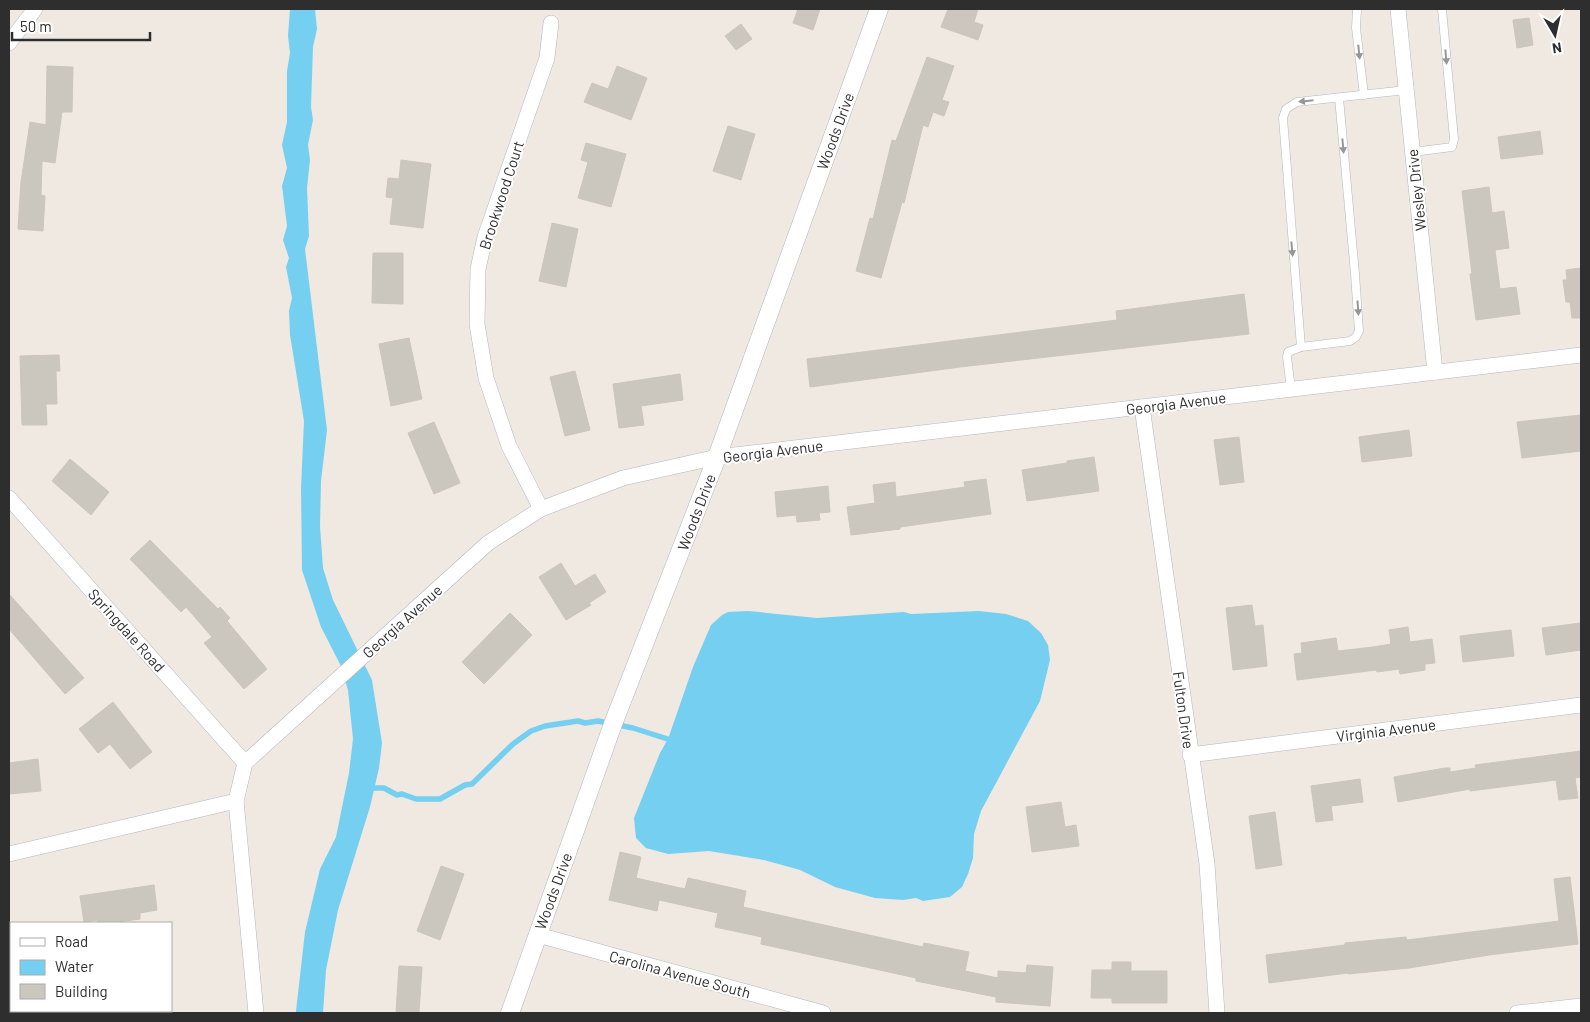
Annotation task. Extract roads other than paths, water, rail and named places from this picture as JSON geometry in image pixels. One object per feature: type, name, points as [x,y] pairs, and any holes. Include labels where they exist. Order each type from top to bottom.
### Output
[{"type":"street","points":[[9,43],[35,9]]},
{"type":"street","name":"Woods Drive","points":[[510,1013],[613,724],[717,457],[879,9]]},
{"type":"street","name":"Wesley Drive","points":[[1398,9],[1435,372]]},
{"type":"street","name":"Brookwood Court","points":[[541,509],[509,446],[486,378],[477,324],[478,269],[485,237],[547,58],[551,23]]},
{"type":"street","name":"Georgia Avenue","points":[[246,763],[488,543],[541,509],[623,478],[717,457],[1581,355]]},
{"type":"street","name":"Fulton Drive","points":[[1142,407],[1207,864],[1217,1013]]},
{"type":"street","name":"Springdale Road","points":[[9,498],[246,763]]},
{"type":"street","name":"Virginia Avenue","points":[[1190,755],[1581,705]]},
{"type":"street","points":[[246,763],[236,801],[256,1013]]},
{"type":"street","points":[[9,854],[236,801]]},
{"type":"street","name":"Carolina Avenue South","points":[[538,935],[823,1013]]},
{"type":"street","points":[[1517,1013],[1581,1006]]},
{"type":"lane","points":[[1357,9],[1356,28],[1364,95]]},
{"type":"lane","points":[[1413,152],[1452,147],[1454,139],[1442,9]]},
{"type":"lane","points":[[1301,348],[1283,118],[1286,110],[1297,102],[1406,90]]},
{"type":"lane","points":[[1291,389],[1288,352],[1301,348],[1350,341],[1356,337],[1358,331],[1355,274],[1339,98]]},
{"type":"water","points":[[290,9],[315,9],[317,29],[313,47],[311,107],[313,120],[308,145],[310,160],[307,188],[309,236],[305,249],[327,430],[321,481],[320,526],[323,568],[333,600],[372,680],[382,743],[379,768],[370,807],[338,910],[326,970],[323,1013],[296,1013],[296,1011],[305,932],[320,869],[336,837],[349,773],[353,739],[348,690],[341,666],[321,627],[302,570],[301,488],[304,421],[290,335],[289,311],[292,298],[286,267],[289,258],[283,240],[287,226],[282,186],[287,168],[282,145],[287,122]]},
{"type":"water","points":[[748,611],[817,618],[904,612],[911,614],[979,611],[1006,614],[1028,621],[1041,633],[1048,645],[1050,660],[1040,701],[981,811],[974,834],[973,858],[968,874],[962,887],[950,897],[923,901],[916,898],[903,900],[875,898],[835,887],[800,870],[764,860],[709,851],[668,854],[646,848],[636,838],[634,818],[660,753],[668,739],[693,667],[711,625],[728,612]]},
{"type":"waterway","points":[[366,788],[384,788],[397,795],[402,794],[416,799],[440,799],[465,785],[472,784],[513,744],[531,731],[545,726],[578,721],[585,723],[598,721],[633,728],[674,741]]}]
